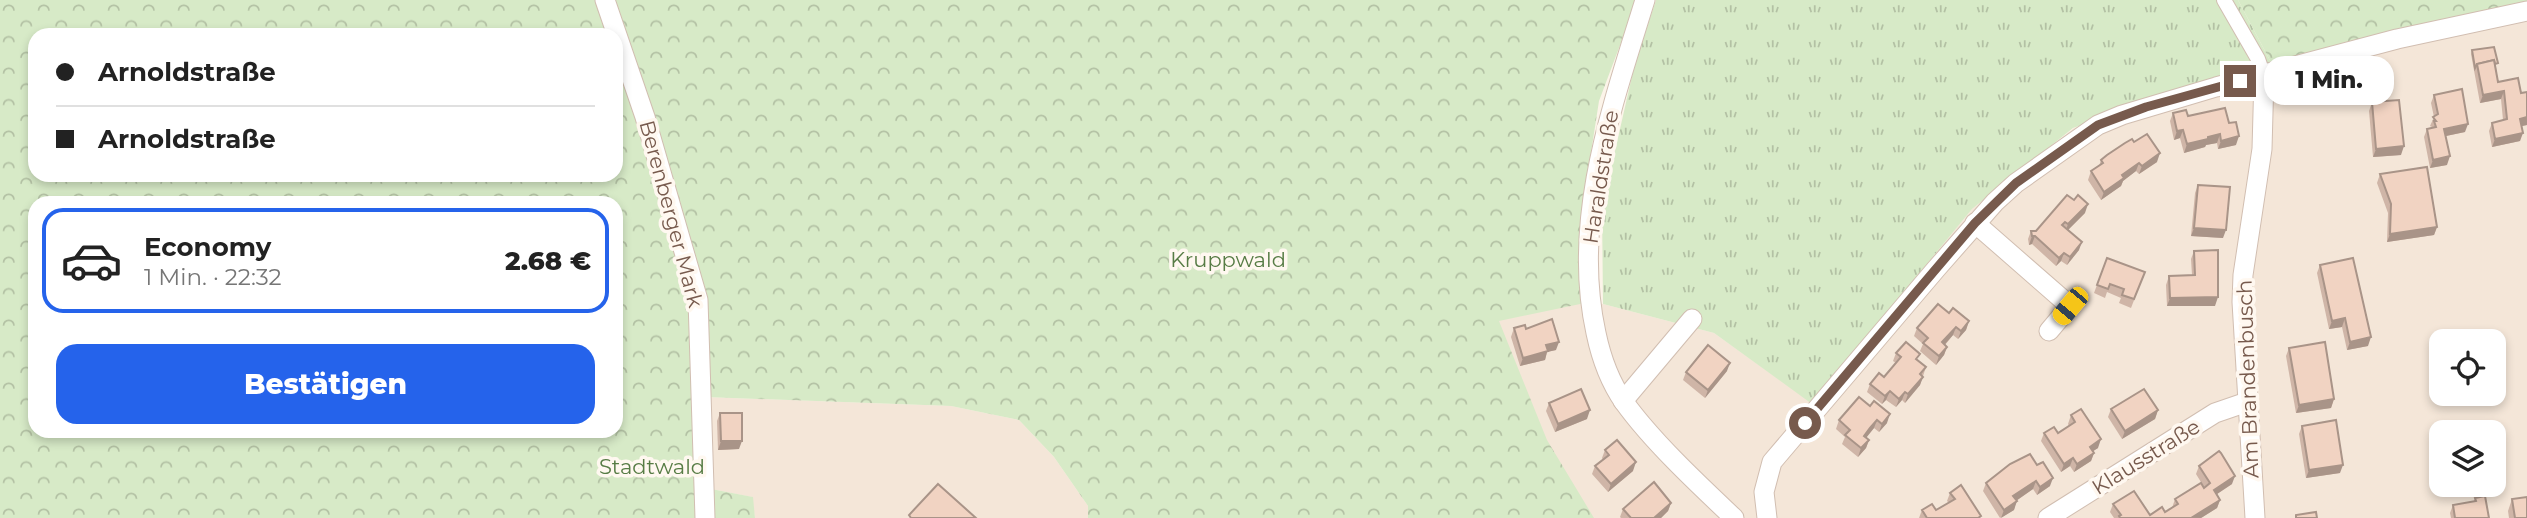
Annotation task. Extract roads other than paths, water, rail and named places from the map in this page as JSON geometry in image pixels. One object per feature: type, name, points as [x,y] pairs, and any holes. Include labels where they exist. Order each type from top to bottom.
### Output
[{"type":"street","name":"Berenberger Mark","points":[[605,0],[615,28]]},
{"type":"street","name":"Haraldstraße","points":[[1646,0],[1602,148],[1592,207],[1588,257],[1590,307],[1600,351],[1623,401],[1678,463],[1734,518]]},
{"type":"street","name":"Am Brandenbusch","points":[[2224,0],[2258,59],[2264,76],[2262,149],[2243,275],[2242,302],[2255,518]]},
{"type":"street","points":[[1767,518],[1764,492],[1772,462],[1975,223],[2016,183],[2098,125],[2146,107],[2397,39],[2527,11]]},
{"type":"street","name":"Berenberger Mark","points":[[623,53],[645,117],[698,300],[705,518]]},
{"type":"street","points":[[1975,223],[2070,306],[2049,331]]},
{"type":"street","points":[[1623,401],[1692,319]]},
{"type":"street","name":"Klausstraße","points":[[2048,518],[2216,413],[2247,402]]},
{"type":"park label","name":"Kruppwald","points":[[1228,260]]},
{"type":"park label","name":"Stadtwald","points":[[652,467]]}]
